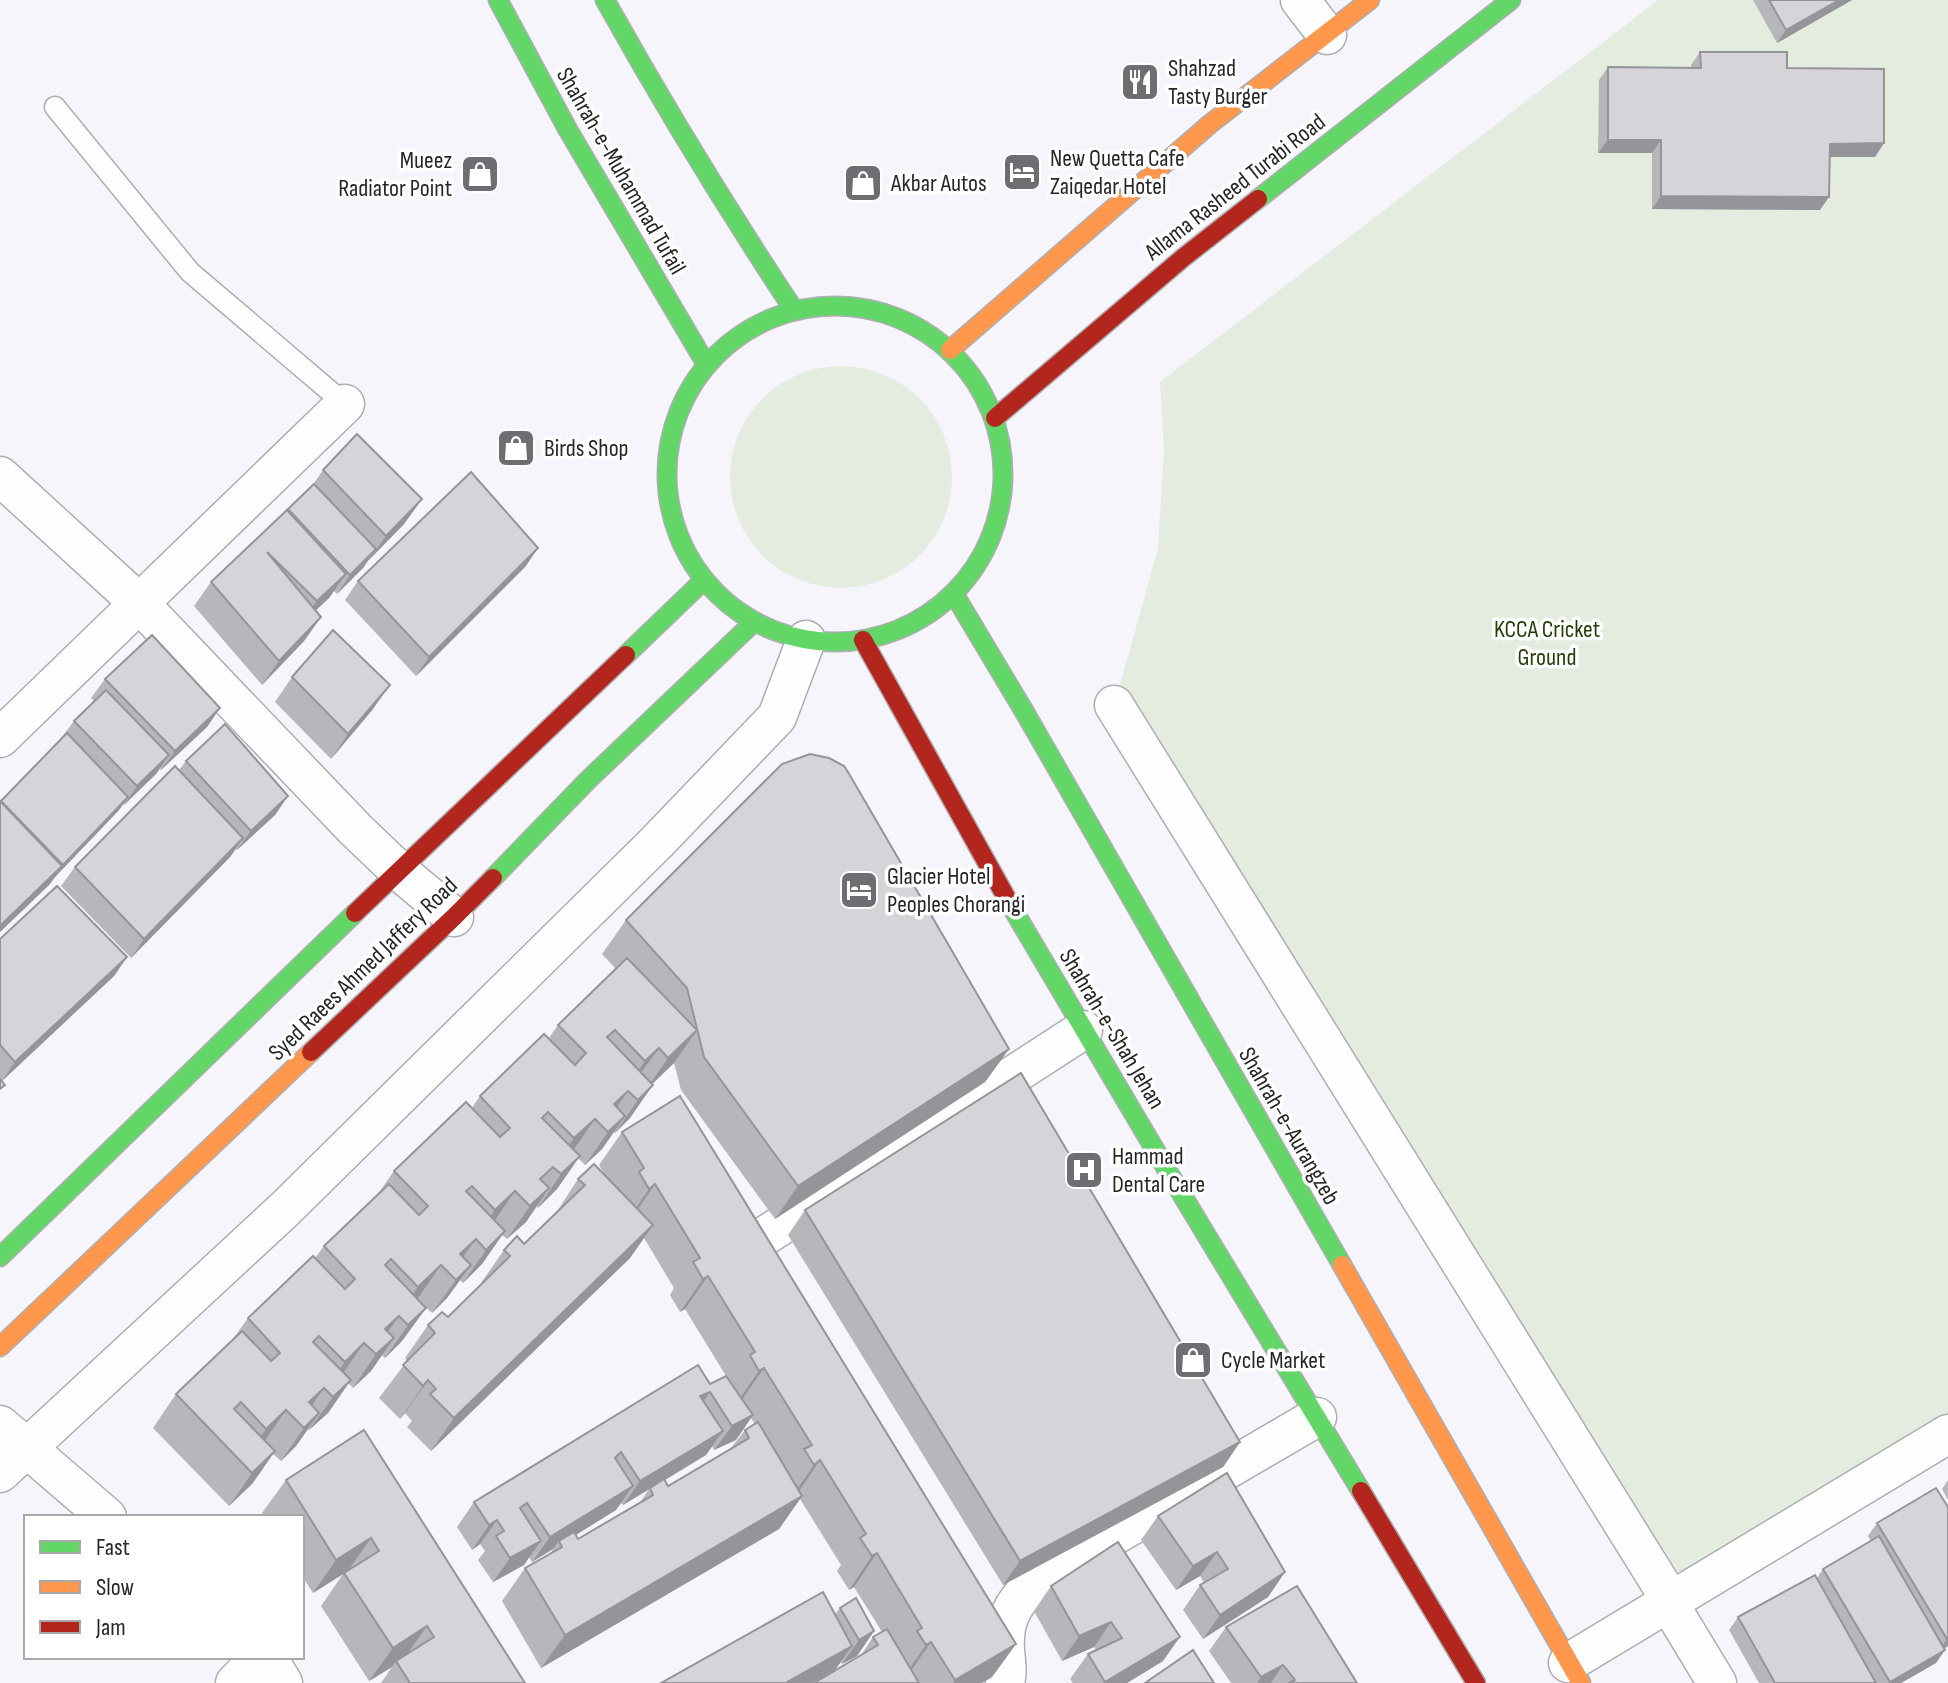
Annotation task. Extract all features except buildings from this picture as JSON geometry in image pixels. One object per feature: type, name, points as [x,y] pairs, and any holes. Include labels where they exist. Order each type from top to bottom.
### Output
[{"type":"main road","name":"Shahrah-e-Muhammad Tufail","points":[[498,0],[568,130],[706,364]]},
{"type":"main road","points":[[605,0],[654,89],[722,201],[794,310]]},
{"type":"main road","points":[[950,350],[1210,124],[1370,0]]},
{"type":"main road","name":"Allama Rasheed Turabi Road","points":[[995,418],[1184,257],[1511,0]]},
{"type":"main road","points":[[850,306],[904,319],[950,350],[976,382],[995,418],[1003,455],[1003,493],[995,530],[978,565],[954,594],[927,615],[896,631],[863,640],[806,640],[754,622],[735,610],[704,580],[679,540],[666,495],[667,448],[680,403],[706,364],[731,340],[761,322],[794,310],[850,306]]},
{"type":"main road","name":"Syed Raees Ahmed Jaffery Road","points":[[0,1257],[704,580]]},
{"type":"main road","name":"Shahrah-e-Aurangzeb","points":[[954,594],[1024,711],[1574,1673]]},
{"type":"main road","name":"Syed Raees Ahmed Jaffery Road","points":[[0,1347],[454,917],[588,780],[754,622]]},
{"type":"main road","name":"Shahrah-e-Shah Jehan","points":[[863,640],[931,766],[1083,1030],[1476,1683]]},
{"type":"street","points":[[1300,0],[1327,35]]},
{"type":"street","points":[[0,738],[345,404]]},
{"type":"street","points":[[0,476],[139,603],[356,830],[454,917]]},
{"type":"street","points":[[104,1515],[9,1448],[285,1209],[657,842],[777,717],[806,640]]},
{"type":"street","points":[[1114,705],[1638,1547],[1717,1683]]},
{"type":"street","points":[[785,1307],[758,1267],[755,1249],[760,1239],[1083,1030]]},
{"type":"street","points":[[1005,1683],[1004,1636],[1007,1622],[1016,1601],[1033,1583],[1317,1417]]},
{"type":"street","points":[[1574,1673],[1668,1602],[1948,1434]]},
{"type":"street","points":[[978,1597],[1004,1636]]},
{"type":"street","points":[[235,1683],[262,1659]]},
{"type":"street","points":[[265,1659],[283,1683]]},
{"type":"lane","points":[[55,107],[190,272],[345,404]]},
{"type":"green space","name":"KCCA Cricket Ground","points":[[1658,0],[1948,0],[1948,1426],[1663,1588],[1114,706],[1158,549],[1164,449],[1160,382]]},
{"type":"green space","points":[[841,366],[883,374],[919,399],[944,435],[952,477],[944,519],[919,555],[883,580],[841,588],[799,580],[763,555],[738,519],[730,477],[738,435],[763,399],[799,374]]},
{"type":"traffic: fast","points":[[498,0],[568,130],[706,364]]},
{"type":"traffic: fast","points":[[605,0],[696,157],[794,310]]},
{"type":"traffic: fast","points":[[1258,199],[1511,0]]},
{"type":"traffic: fast","points":[[835,306],[868,309],[899,319],[928,334],[954,355],[975,381],[990,410],[1000,441],[1003,474],[1000,507],[990,538],[975,567],[954,593],[928,614],[899,629],[868,639],[835,642],[802,639],[771,629],[742,614],[716,593],[695,567],[680,538],[670,507],[667,474],[670,441],[680,410],[695,381],[716,355],[742,334],[771,319],[802,309],[835,306]]},
{"type":"traffic: fast","points":[[626,655],[704,580]]},
{"type":"traffic: fast","points":[[954,594],[1342,1265]]},
{"type":"traffic: fast","points":[[493,878],[588,780],[754,622]]},
{"type":"traffic: fast","points":[[1011,906],[1361,1491]]},
{"type":"traffic: fast","points":[[0,1257],[355,913]]},
{"type":"traffic: slow","points":[[950,350],[1210,124],[1370,0]]},
{"type":"traffic: slow","points":[[0,1347],[311,1052]]},
{"type":"traffic: slow","points":[[1342,1265],[1581,1683]]},
{"type":"traffic: jam","points":[[995,418],[1184,257],[1258,199]]},
{"type":"traffic: jam","points":[[863,640],[1011,906]]},
{"type":"traffic: jam","points":[[355,913],[626,655]]},
{"type":"traffic: jam","points":[[311,1052],[493,878]]},
{"type":"traffic: jam","points":[[1361,1491],[1476,1683]]},
{"type":"place","name":"Shahzad Tasty Burger","points":[[1140,82]]},
{"type":"place","name":"New Quetta Cafe Zaiqedar Hotel","points":[[1022,172]]},
{"type":"place","name":"Mueez Radiator Point","points":[[480,174]]},
{"type":"place","name":"Akbar Autos","points":[[863,183]]},
{"type":"place","name":"Birds Shop","points":[[516,448]]},
{"type":"place","name":"Glacier Hotel Peoples Chorangi","points":[[859,890]]},
{"type":"place","name":"Hammad Dental Care","points":[[1084,1170]]},
{"type":"place","name":"Cycle Market","points":[[1193,1360]]}]
